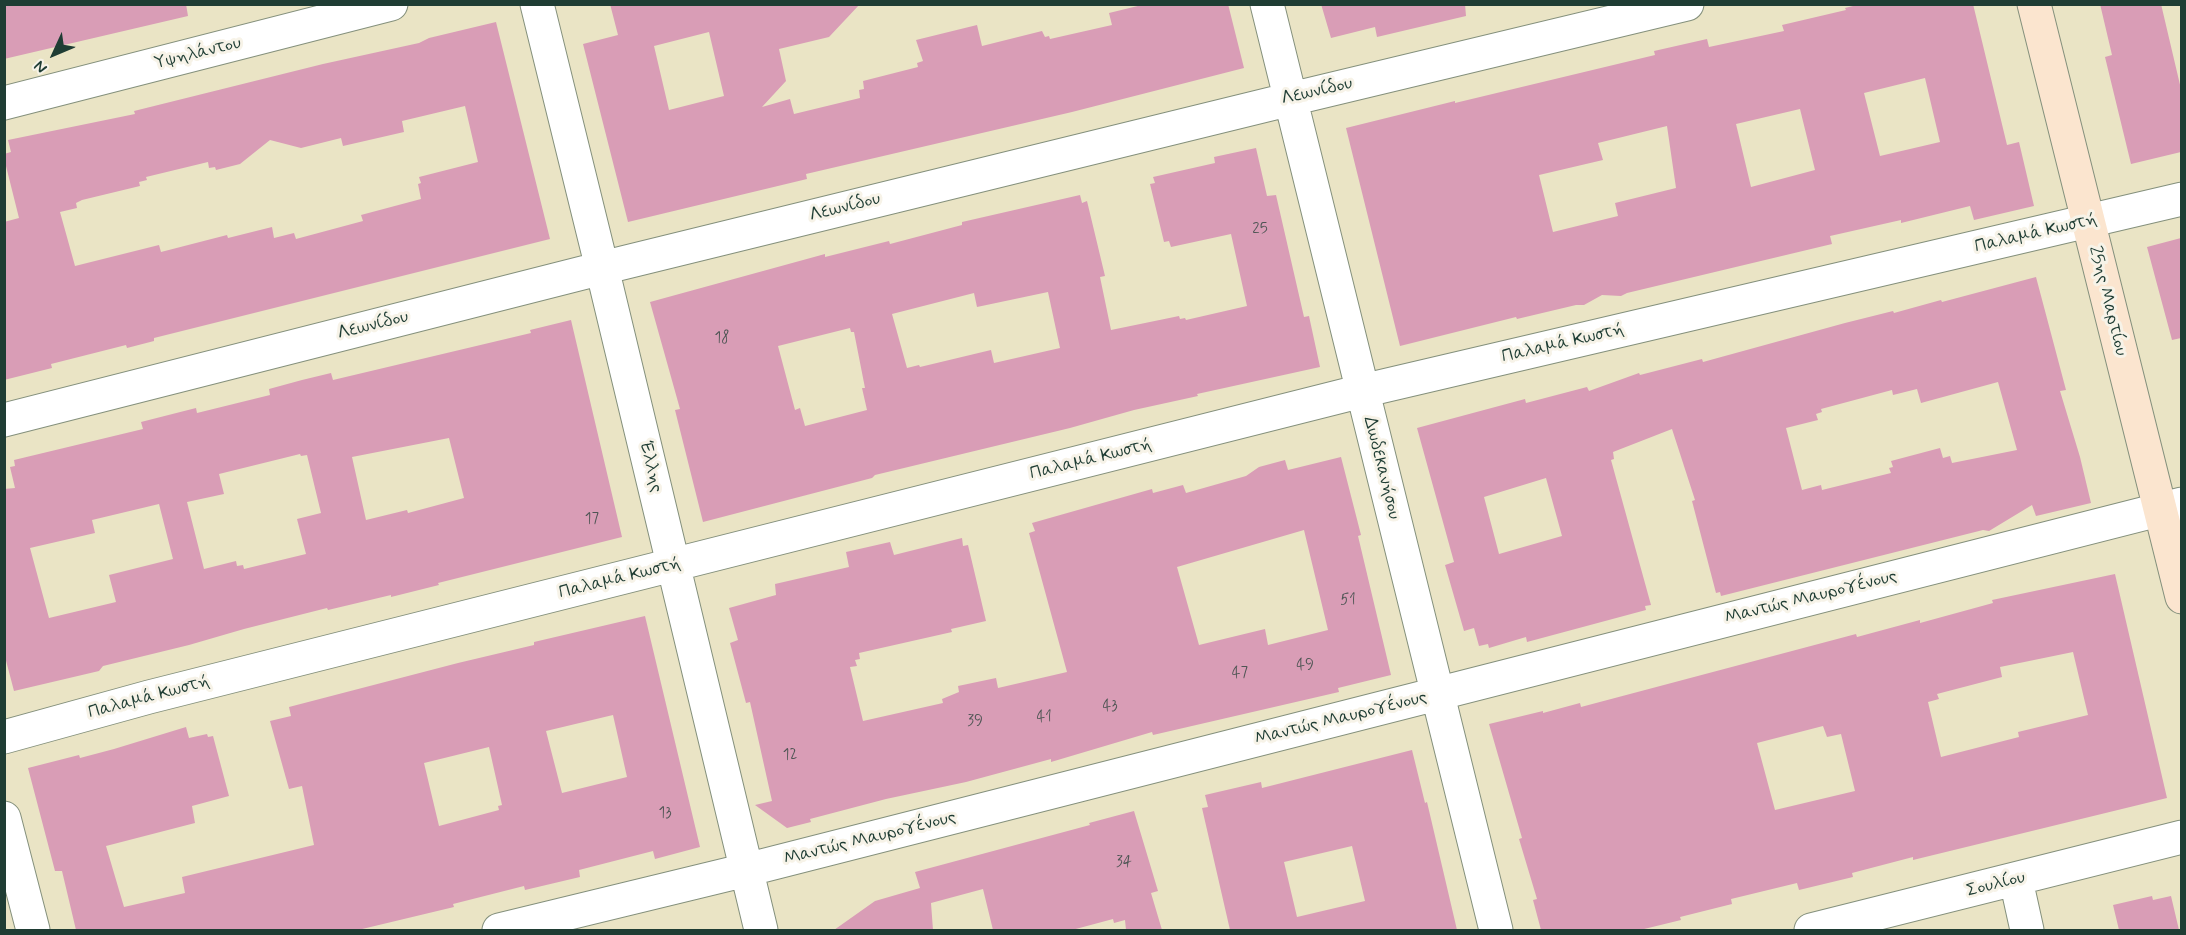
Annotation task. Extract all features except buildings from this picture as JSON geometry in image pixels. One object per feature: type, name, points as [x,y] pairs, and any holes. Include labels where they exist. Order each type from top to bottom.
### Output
[{"type":"main road","name":"25ης Μαρτίου","points":[[2034,4],[2087,222],[2170,506],[2181,597]]},
{"type":"street","name":"Υψηλάντου","points":[[4,103],[392,4]]},
{"type":"street","name":"Έλλης","points":[[537,4],[761,930]]},
{"type":"street","name":"Δωδεκανήσου","points":[[1267,4],[1496,930]]},
{"type":"street","name":"Λεωνίδου","points":[[4,420],[602,268],[1687,4]]},
{"type":"street","name":"Παλαμά Κωστή","points":[[4,737],[149,697],[1362,391],[2181,199]]},
{"type":"street","name":"Μαντώς Μαυρογένους","points":[[499,930],[1438,695],[2170,506]]},
{"type":"street","points":[[4,818],[33,930]]},
{"type":"street","name":"Σουλίου","points":[[1811,930],[2181,837]]},
{"type":"street","points":[[2016,880],[2027,930]]}]
